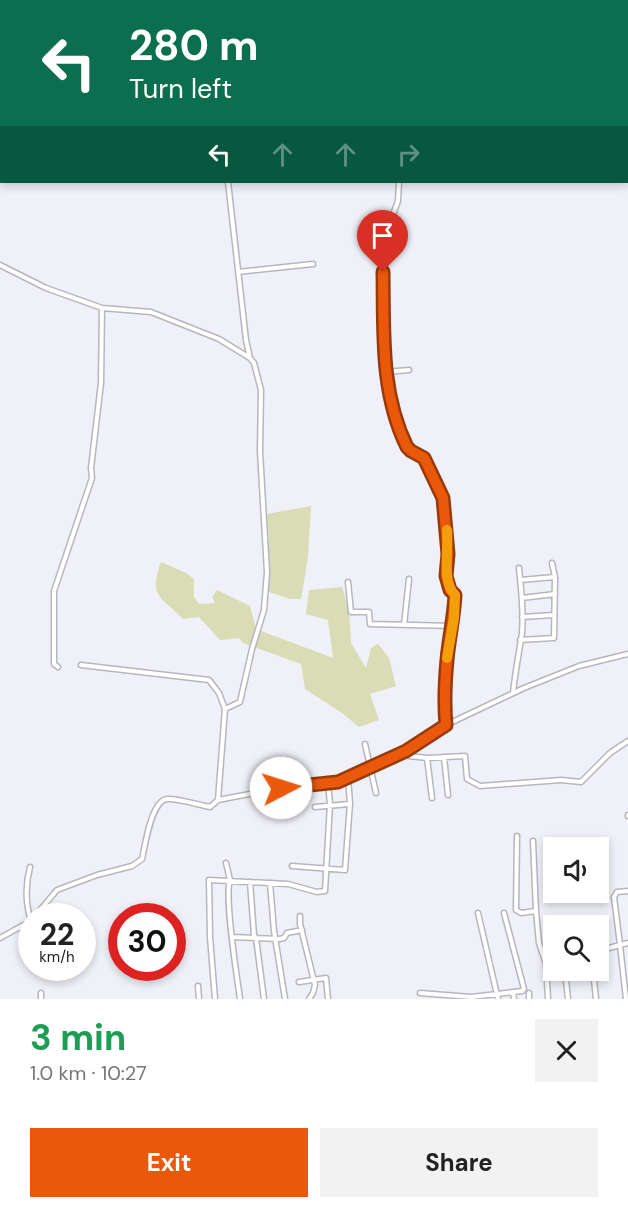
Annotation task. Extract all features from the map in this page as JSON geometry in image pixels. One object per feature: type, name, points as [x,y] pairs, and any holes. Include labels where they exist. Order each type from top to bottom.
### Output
[{"type":"street","points":[[228,183],[249,358]]},
{"type":"street","points":[[399,183],[398,201],[383,250],[386,372],[392,412],[400,434],[411,451],[424,458],[443,498],[448,554],[446,576],[450,590],[455,595],[453,626],[447,660],[446,725]]},
{"type":"street","points":[[237,272],[313,264]]},
{"type":"street","points":[[0,265],[46,288],[102,308],[151,312],[219,339],[254,363],[261,390],[260,451],[267,590],[240,702],[225,709]]},
{"type":"street","points":[[58,667],[54,664],[54,591],[92,478],[91,468],[101,383],[102,308]]},
{"type":"street","points":[[386,372],[409,370]]},
{"type":"street","points":[[520,640],[554,638],[555,577],[552,563]]},
{"type":"street","points":[[513,694],[522,617],[519,568]]},
{"type":"street","points":[[520,580],[555,577]]},
{"type":"street","points":[[405,625],[409,579]]},
{"type":"street","points":[[348,582],[351,612],[369,612],[369,624],[453,626]]},
{"type":"street","points":[[522,598],[555,594]]},
{"type":"street","points":[[522,617],[554,615]]},
{"type":"street","points":[[46,903],[57,890],[132,866],[141,860],[153,812],[160,802],[167,799],[210,807],[218,800],[348,778],[406,751],[446,725],[513,694],[579,666],[628,654]]},
{"type":"street","points":[[81,665],[209,680],[219,693],[225,709],[218,800]]},
{"type":"street","points":[[406,751],[409,756],[427,758],[465,756],[467,779],[480,786],[561,780],[581,782],[609,753],[628,741]]},
{"type":"street","points":[[365,744],[376,794]]},
{"type":"street","points":[[444,757],[448,795]]},
{"type":"street","points":[[427,758],[432,798]]},
{"type":"street","points":[[291,866],[345,870],[350,804],[348,778]]},
{"type":"street","points":[[215,999],[208,880],[270,883],[298,886],[317,892],[325,891],[330,807],[328,783]]},
{"type":"street","points":[[315,807],[350,804]]},
{"type":"street","points":[[517,836],[516,910],[521,913],[536,911]]},
{"type":"street","points":[[533,841],[536,911],[539,943],[543,955]]},
{"type":"street","points":[[226,862],[230,880],[228,883],[240,999]]},
{"type":"street","points":[[26,903],[26,880],[30,867]]},
{"type":"street","points":[[250,882],[254,935],[264,999]]},
{"type":"street","points":[[270,883],[285,999]]},
{"type":"street","points":[[626,999],[614,897],[616,892],[628,891]]},
{"type":"street","points":[[420,993],[471,998],[498,997],[522,991],[524,989],[504,912]]},
{"type":"street","points":[[478,913],[498,997]]},
{"type":"street","points":[[300,916],[312,980],[315,985],[314,993],[309,999]]},
{"type":"street","points":[[0,938],[18,928]]},
{"type":"street","points":[[233,937],[284,939],[287,933],[302,930]]},
{"type":"street","points":[[609,948],[628,944]]},
{"type":"street","points":[[298,982],[328,979],[328,999]]},
{"type":"street","points":[[547,981],[548,999]]},
{"type":"street","points":[[566,981],[568,999]]},
{"type":"street","points":[[594,981],[596,999]]},
{"type":"street","points":[[198,986],[199,999]]},
{"type":"street","points":[[513,992],[514,999]]},
{"type":"street","points":[[41,993],[41,999]]},
{"type":"street","points":[[529,993],[529,999]]},
{"type":"green space","points":[[311,506],[308,557],[301,599],[290,599],[269,592],[267,514]]},
{"type":"green space","points":[[161,562],[194,579],[194,597],[199,604],[215,603],[212,597],[217,590],[250,606],[256,629],[333,658],[328,620],[306,614],[309,590],[342,587],[349,610],[351,643],[366,668],[371,648],[378,644],[389,658],[396,686],[370,694],[379,720],[359,727],[305,689],[301,664],[243,643],[239,638],[220,640],[199,617],[183,619],[156,590],[157,574]]},
{"type":"slow traffic","points":[[447,530],[446,576],[450,590],[455,595],[454,618],[447,658]]},
{"type":"route","points":[[281,788],[338,782],[406,751],[446,725],[447,660],[454,618],[455,595],[450,590],[446,576],[448,554],[443,498],[424,458],[407,447],[392,412],[385,359],[383,272]]}]
